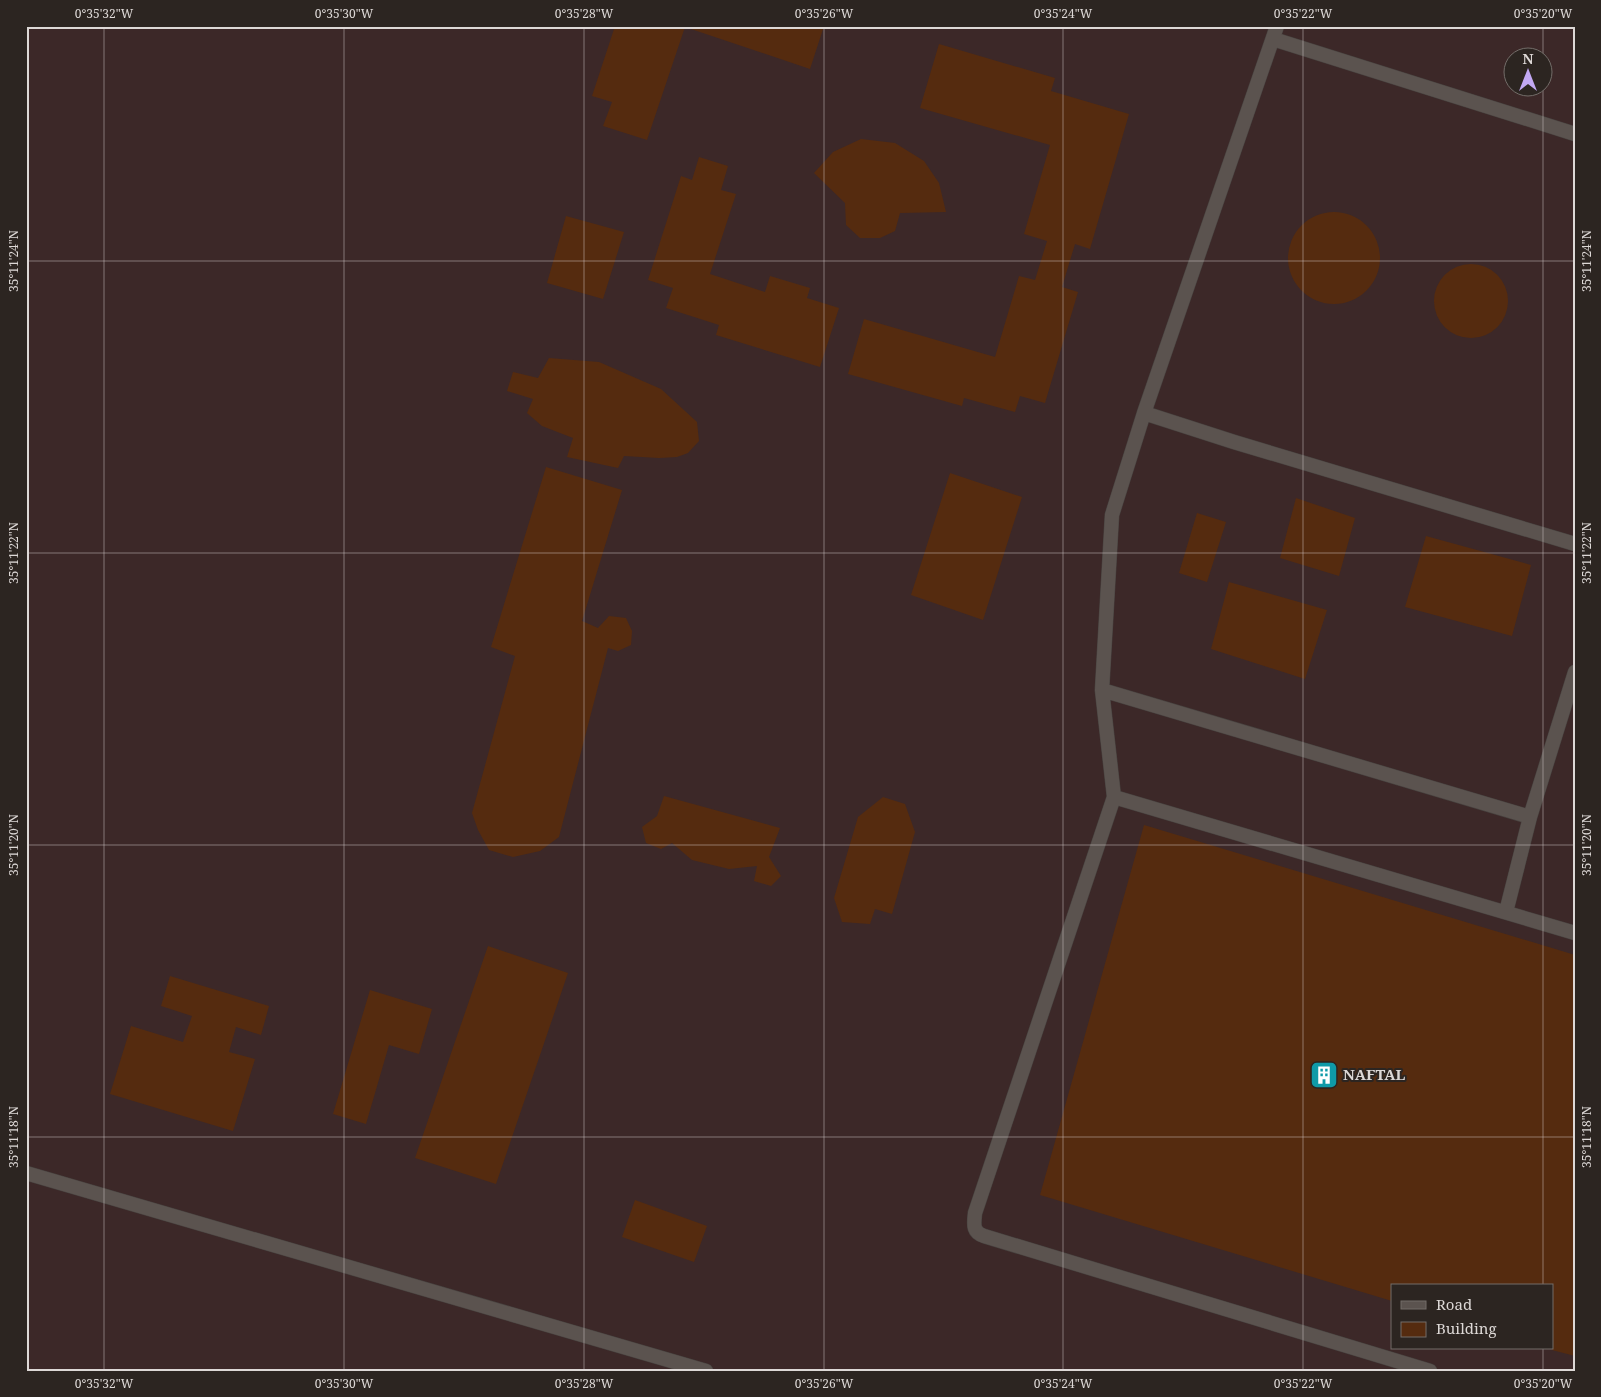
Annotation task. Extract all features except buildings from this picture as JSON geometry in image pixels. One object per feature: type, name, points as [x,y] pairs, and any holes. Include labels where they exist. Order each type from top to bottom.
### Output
[{"type":"street","points":[[1430,1371],[977,1234],[974,1230],[975,1213],[1114,797],[1102,690],[1112,516],[1144,414],[1275,32],[1575,134]]},
{"type":"street","points":[[1144,414],[1575,544]]},
{"type":"street","points":[[1506,912],[1530,817],[1575,672]]},
{"type":"street","points":[[1102,690],[1530,817]]},
{"type":"street","points":[[1114,797],[1575,933]]},
{"type":"street","points":[[26,1172],[706,1371]]},
{"type":"shaded area","points":[[26,26],[1575,26],[1575,1371],[26,1371]]},
{"type":"place","name":"NAFTAL","points":[[1324,1075]]}]
